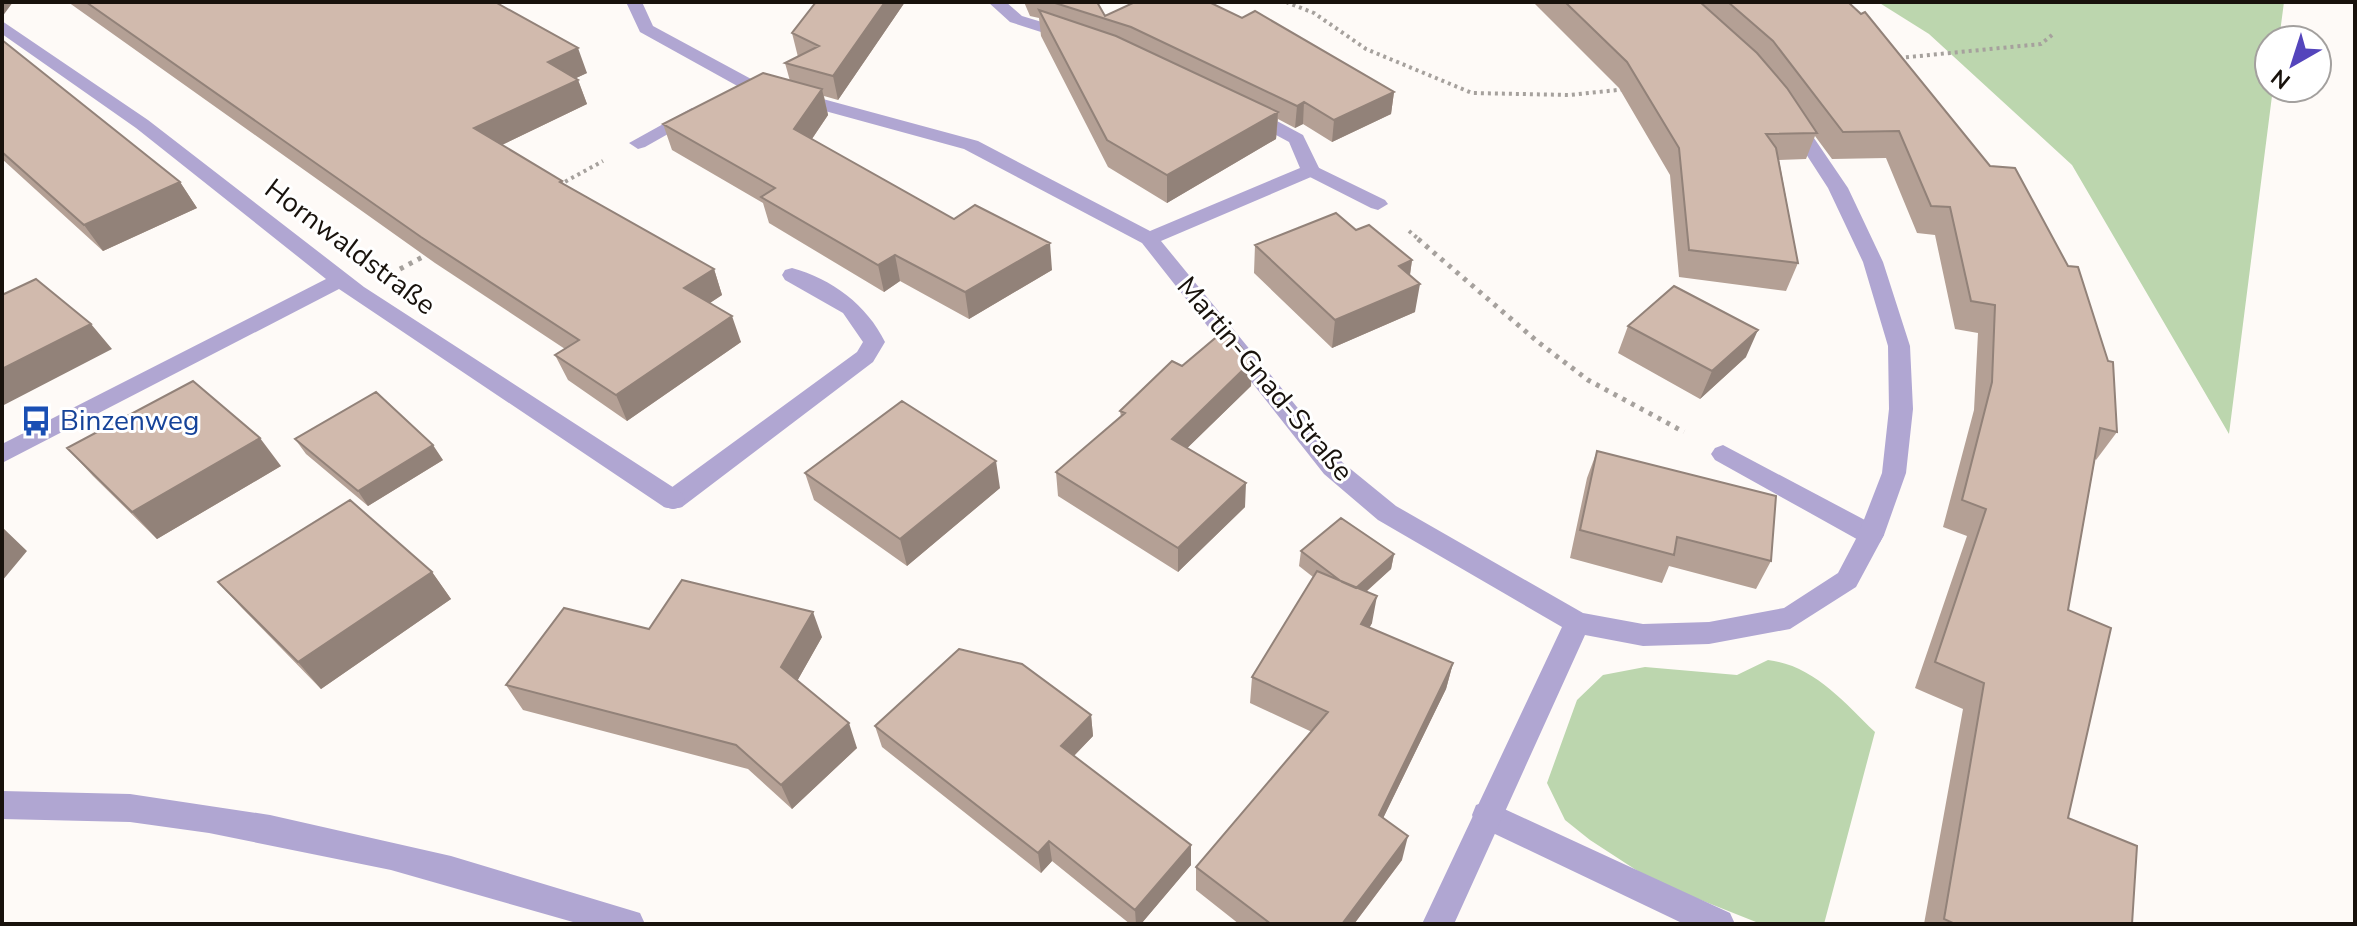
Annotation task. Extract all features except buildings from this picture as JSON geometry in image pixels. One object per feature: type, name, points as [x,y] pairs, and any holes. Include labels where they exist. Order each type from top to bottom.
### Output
[{"type":"street","name":"Martin-Gnad-Straße","points":[[634,2],[646,29],[740,87],[971,145],[1149,239],[1333,468],[1387,513],[1577,623],[1643,635],[1709,633],[1790,618],[1847,580],[1871,535],[1894,473],[1901,409],[1899,346],[1873,262],[1838,188],[1776,98]]},
{"type":"street","points":[[996,2],[1016,19],[1083,41]]},
{"type":"street","name":"Hornwaldstraße","points":[[2,26],[142,124],[349,286],[673,500],[865,357],[874,342],[867,325],[851,305],[792,275]]},
{"type":"street","points":[[638,143],[706,106]]},
{"type":"street","points":[[1238,108],[1297,139],[1311,170],[1378,204]]},
{"type":"street","points":[[1149,239],[1311,170]]},
{"type":"street","points":[[2,454],[349,286]]},
{"type":"street","points":[[1723,454],[1871,535]]},
{"type":"street","points":[[1438,924],[1577,623]]},
{"type":"street","points":[[2,805],[145,809],[337,841],[550,899],[629,924]]},
{"type":"street","points":[[1487,815],[1719,924]]},
{"type":"path","points":[[1286,2],[1314,13],[1366,49],[1472,93],[1570,95],[1632,88]]},
{"type":"path","points":[[1899,58],[2041,44],[2052,35]]},
{"type":"path","points":[[553,188],[638,143]]},
{"type":"path","points":[[1378,204],[1538,342],[1588,380],[1723,454]]},
{"type":"path","points":[[349,286],[441,247]]},
{"type":"green space","points":[[1878,2],[2284,2],[2281,24],[2253,24],[2253,104],[2271,104],[2229,434],[2072,165],[1929,34]]},
{"type":"green space","points":[[1768,660],[1784,663],[1813,677],[1875,732],[1824,924],[1761,924],[1653,881],[1565,820],[1547,783],[1577,700],[1603,675],[1645,667],[1737,675]]},
{"type":"place","name":"Binzenweg","points":[[36,421]]}]
